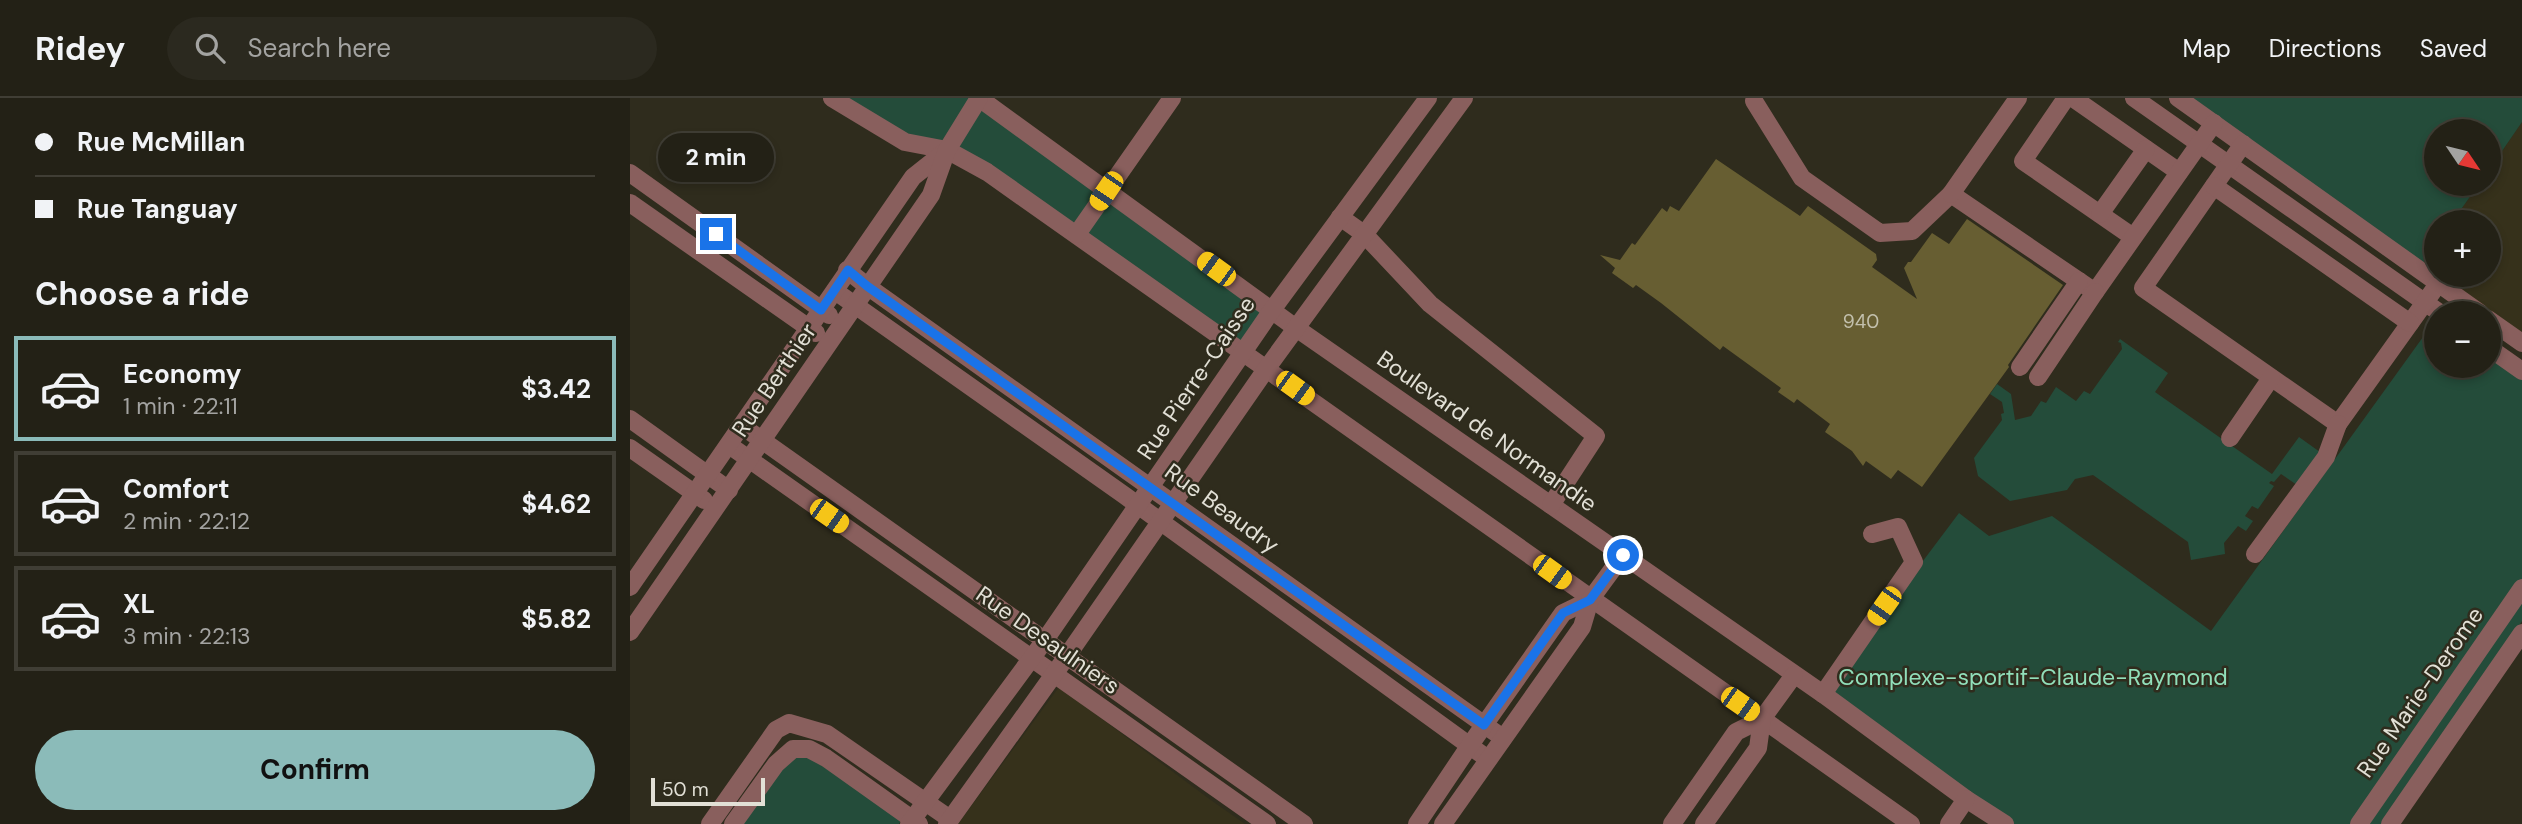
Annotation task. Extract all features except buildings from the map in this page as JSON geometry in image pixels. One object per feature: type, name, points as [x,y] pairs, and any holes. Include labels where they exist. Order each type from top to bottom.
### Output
[{"type":"street","points":[[832,98],[905,142],[947,150],[987,172],[1911,824]]},
{"type":"street","name":"Rue Berthier","points":[[630,632],[931,195],[947,150],[979,98]]},
{"type":"street","name":"Boulevard de Normandie","points":[[979,98],[1296,328],[1823,694],[1966,799],[2005,824]]},
{"type":"street","points":[[1077,234],[1172,98]]},
{"type":"street","name":"Rue Pierre-Caisse","points":[[913,822],[1045,640],[1272,310],[1427,98]]},
{"type":"street","points":[[1754,101],[1802,178],[1880,233],[1912,231],[1951,194],[2018,98]]},
{"type":"street","points":[[2066,98],[2023,161],[2133,237]]},
{"type":"street","points":[[2073,98],[2179,172]]},
{"type":"street","points":[[2134,98],[2424,301]]},
{"type":"street","points":[[2178,98],[2424,274]]},
{"type":"street","points":[[710,824],[776,730],[789,723],[827,734],[926,801],[948,821],[1067,656],[1267,368],[1401,184],[1455,102]]},
{"type":"street","points":[[2038,377],[2214,123]]},
{"type":"street","points":[[2243,144],[2143,288],[2338,424]]},
{"type":"street","points":[[2100,214],[2146,149]]},
{"type":"street","name":"Rue Berthier","points":[[630,587],[913,177],[947,150]]},
{"type":"street","points":[[1378,166],[1401,184]]},
{"type":"street","points":[[630,173],[841,324]]},
{"type":"street","points":[[2214,186],[2410,323]]},
{"type":"street","points":[[1951,194],[2095,292]]},
{"type":"street","points":[[630,203],[830,341]]},
{"type":"street","points":[[660,224],[674,204]]},
{"type":"street","points":[[1340,217],[1364,234],[1430,304],[1596,436],[1551,505]]},
{"type":"street","points":[[2330,236],[2344,218]]},
{"type":"street","name":"Rue Beaudry","points":[[848,270],[1503,738]]},
{"type":"street","points":[[2020,367],[2080,281]]},
{"type":"street","points":[[2442,287],[2463,301]]},
{"type":"street","name":"Rue Beaudry","points":[[835,291],[1138,505],[1488,758]]},
{"type":"street","points":[[2255,554],[2326,457],[2338,424],[2424,303]]},
{"type":"street","points":[[2501,328],[2522,343]]},
{"type":"street","points":[[950,373],[963,354]]},
{"type":"street","points":[[2501,356],[2522,371]]},
{"type":"street","points":[[2230,438],[2271,378]]},
{"type":"street","points":[[1025,425],[1038,407]]},
{"type":"street","points":[[630,419],[729,490]]},
{"type":"street","name":"Rue Desaulniers","points":[[742,426],[1304,824]]},
{"type":"street","name":"Rue Desaulniers","points":[[729,445],[1267,824]]},
{"type":"street","points":[[630,448],[716,508]]},
{"type":"street","points":[[869,545],[883,526]]},
{"type":"street","points":[[1823,694],[1914,562],[1898,527],[1872,534]]},
{"type":"street","points":[[1443,824],[1582,627],[1590,600],[1623,555]]},
{"type":"street","name":"Rue Marie-Derome","points":[[2359,824],[2522,588]]},
{"type":"street","points":[[1417,824],[1563,613],[1590,600]]},
{"type":"street","points":[[1329,645],[1343,625]]},
{"type":"street","points":[[2390,824],[2522,633]]},
{"type":"street","points":[[1672,824],[1736,732],[1762,719],[1794,676]]},
{"type":"street","points":[[1704,824],[1758,748],[1762,719]]},
{"type":"street","points":[[789,723],[793,748]]},
{"type":"street","points":[[733,824],[776,764],[793,748],[809,749],[826,758],[913,822]]},
{"type":"street","points":[[1199,775],[1212,759]]},
{"type":"street","points":[[1949,824],[1966,799]]},
{"type":"shaded area","points":[[2522,122],[2522,343],[2501,327],[2501,301],[2467,301],[2449,287],[2501,287],[2501,210],[2461,210],[2470,196],[2501,196],[2501,153]]},
{"type":"shaded area","points":[[1059,687],[1208,798],[1245,824],[958,824]]},
{"type":"green space","points":[[832,98],[979,98],[1272,310],[1245,352],[987,172],[905,142]]},
{"type":"green space","points":[[2184,98],[2522,98],[2522,122],[2501,153],[2501,119],[2424,119],[2424,196],[2470,196],[2461,210],[2424,210],[2424,262],[2421,266]]},
{"type":"green space","name":"Complexe-sportif-Claude-Raymond","points":[[2424,336],[2424,378],[2501,378],[2501,349],[2522,364],[2522,621],[2389,824],[1996,824],[1823,694],[1959,513],[1989,536],[2052,516],[2211,631]]},
{"type":"green space","points":[[2120,339],[2168,373],[2155,392],[2272,474],[2299,437],[2320,452],[2297,485],[2281,474],[2274,482],[2269,483],[2274,486],[2258,509],[2252,506],[2245,516],[2253,521],[2246,531],[2238,526],[2224,543],[2225,554],[2191,560],[2188,542],[2093,475],[2075,479],[2067,490],[2010,501],[1978,476],[1974,458],[2002,420],[2001,414],[2004,413],[2002,402],[1990,394],[1997,384],[2011,394],[2015,420],[2031,416],[2041,401],[2046,403],[2056,387],[2076,401],[2084,391],[2090,394],[2122,349],[2121,343],[2118,342]]},
{"type":"green space","points":[[795,754],[806,755],[902,819],[899,824],[740,824],[780,767]]},
{"type":"route","points":[[716,234],[821,310],[848,270],[1484,725],[1563,613],[1590,600],[1623,555]]}]
